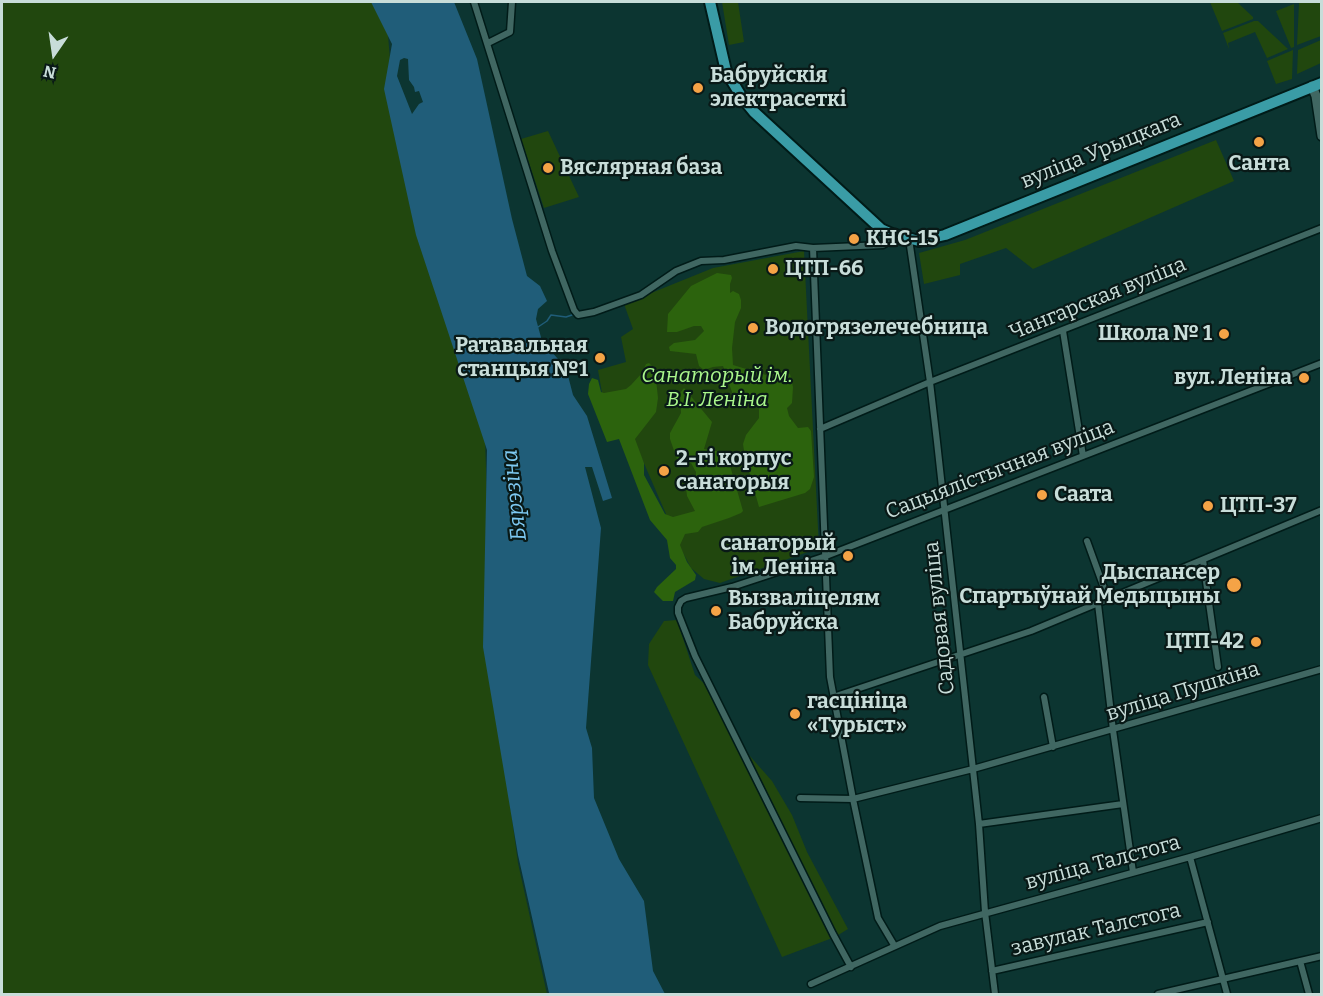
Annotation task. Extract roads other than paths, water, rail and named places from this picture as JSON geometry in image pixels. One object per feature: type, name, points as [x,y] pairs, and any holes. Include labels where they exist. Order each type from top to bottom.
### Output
[{"type":"main road","name":"вуліца Урыцкага","points":[[710,2],[723,63],[741,96],[754,112],[881,229],[909,239],[931,240],[945,235],[1317,84]]},
{"type":"main road","points":[[1317,84],[1316,96],[1322,136]]},
{"type":"street","points":[[474,2],[505,105],[574,310],[578,315],[594,312],[641,295],[676,272],[701,261],[724,260],[796,246],[813,248],[883,245],[889,241],[892,234]]},
{"type":"street","points":[[488,43],[510,32],[512,2]]},
{"type":"street","name":"Чангарская вуліца","points":[[820,429],[930,382],[1322,228]]},
{"type":"street","name":"Садовая вуліца","points":[[909,239],[930,382],[962,656],[995,994]]},
{"type":"street","points":[[813,248],[828,630],[833,697],[878,918],[894,945]]},
{"type":"street","points":[[1063,331],[1083,456]]},
{"type":"street","name":"Сацыялістычная вуліца","points":[[851,967],[696,656],[678,613],[678,607],[686,598],[732,587],[826,556],[1322,363]]},
{"type":"street","points":[[833,697],[962,656],[1031,631],[1322,510]]},
{"type":"street","points":[[1087,541],[1108,600]]},
{"type":"street","points":[[1203,560],[1218,667]]},
{"type":"street","points":[[1098,604],[1133,872]]},
{"type":"street","name":"вуліца Пушкіна","points":[[800,798],[853,799],[1053,747],[1322,669]]},
{"type":"street","points":[[1044,697],[1053,747]]},
{"type":"street","points":[[979,824],[1123,804]]},
{"type":"street","name":"вуліца Талстога","points":[[811,984],[940,926],[1322,818]]},
{"type":"street","points":[[1190,857],[1227,994]]},
{"type":"street","name":"завулак Талстога","points":[[992,971],[1208,921]]},
{"type":"street","points":[[1158,994],[1322,956]]},
{"type":"street","points":[[1300,961],[1309,994]]},
{"type":"water","name":"Бярэзіна","points":[[371,2],[454,2],[477,59],[512,219],[527,276],[540,286],[547,301],[538,309],[536,319],[542,341],[566,368],[573,395],[587,416],[612,498],[603,501],[592,467],[585,467],[601,528],[586,728],[592,748],[594,798],[619,859],[644,901],[653,971],[665,994],[549,993],[518,855],[483,647],[487,450],[416,235],[384,89],[392,44]],"holes":[[[408,59],[409,80],[415,92],[419,91],[423,102],[412,114],[397,76],[400,60]]]},
{"type":"waterway","points":[[538,327],[551,315],[566,317],[572,315]]},
{"type":"place","name":"Бабруйскія электрасеткі","points":[[698,88]]},
{"type":"place","name":"Санта","points":[[1259,142]]},
{"type":"place","name":"Вяслярная база","points":[[548,168]]},
{"type":"place","name":"КНС-15","points":[[854,239]]},
{"type":"place","name":"ЦТП-66","points":[[773,269]]},
{"type":"place","name":"Водогрязелечебница","points":[[753,328]]},
{"type":"place","name":"Школа № 1","points":[[1224,334]]},
{"type":"place","name":"Ратавальная станцыя №1","points":[[600,358]]},
{"type":"place","name":"вул. Леніна","points":[[1304,378]]},
{"type":"place","name":"2-гі корпус санаторыя","points":[[664,471]]},
{"type":"place","name":"Саата","points":[[1042,495]]},
{"type":"place","name":"ЦТП-37","points":[[1208,506]]},
{"type":"place","name":"санаторый ім. Леніна","points":[[848,556]]},
{"type":"place","name":"Дыспансер Спартыўнай Медыцыны","points":[[1234,585]]},
{"type":"place","name":"Вызваліцелям Бабруйска","points":[[716,611]]},
{"type":"place","name":"ЦТП-42","points":[[1256,642]]},
{"type":"place","name":"гасцініца «Турыст»","points":[[795,714]]},
{"type":"park label","name":"Санаторый ім. В.І. Леніна","points":[[717,388]]}]
